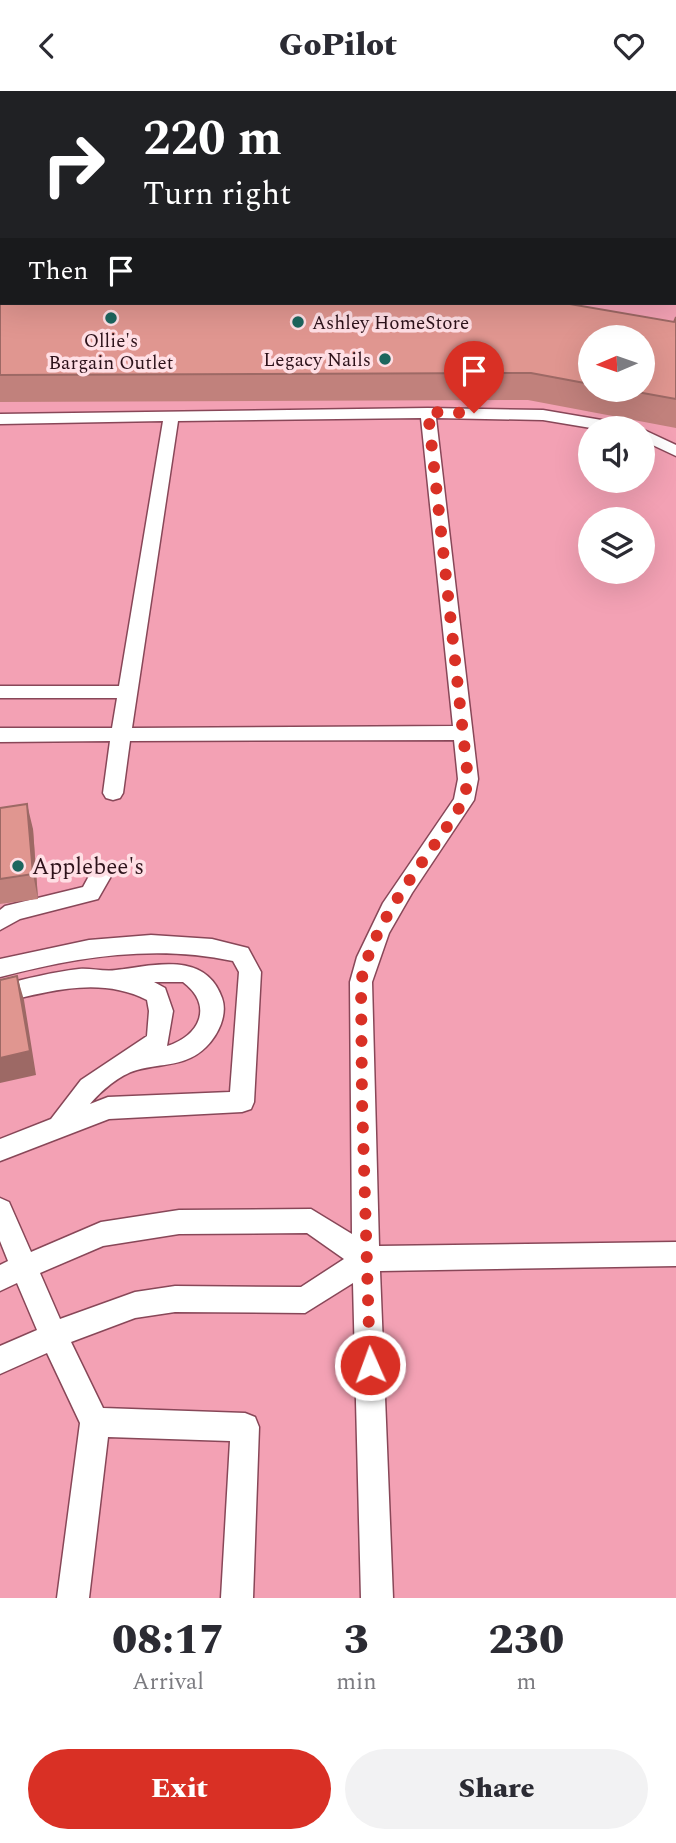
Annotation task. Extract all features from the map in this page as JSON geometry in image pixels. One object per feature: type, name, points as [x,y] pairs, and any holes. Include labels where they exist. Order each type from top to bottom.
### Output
[{"type":"lane","points":[[377,1598],[366,1259],[361,982],[376,936],[464,800],[468,779],[428,412]]},
{"type":"lane","points":[[0,419],[428,412],[543,415],[578,421]]},
{"type":"lane","points":[[113,793],[171,417]]},
{"type":"lane","points":[[655,440],[676,451]]},
{"type":"lane","points":[[0,692],[127,692]]},
{"type":"lane","points":[[0,735],[463,733]]},
{"type":"lane","points":[[0,922],[13,912],[90,893],[103,871]]},
{"type":"lane","points":[[0,968],[85,948],[189,945],[240,954],[250,972],[242,1102],[108,1108],[0,1150]]},
{"type":"lane","points":[[0,994],[81,979],[173,972],[190,975],[212,996],[214,1011],[209,1025],[196,1041],[184,1050],[163,1057],[134,1060]]},
{"type":"lane","points":[[60,1126],[72,1106],[89,1088],[134,1060],[158,1039],[162,1011],[157,995],[145,986],[116,977]]},
{"type":"lane","points":[[0,1210],[12,1272],[53,1336],[95,1422],[73,1598]]},
{"type":"lane","points":[[12,1272],[101,1234],[179,1222],[311,1221],[366,1259]]},
{"type":"lane","points":[[0,1360],[53,1336],[135,1305],[175,1299],[305,1300],[366,1259],[676,1254]]},
{"type":"lane","points":[[95,1422],[245,1427],[237,1598]]},
{"type":"shaded area","points":[[0,305],[676,305],[676,1598],[0,1598]]},
{"type":"building","points":[[0,305],[576,305],[674,322],[676,317],[676,399],[655,395],[655,325],[578,325],[578,382],[531,373],[0,375]]},
{"type":"building","points":[[27,804],[33,874],[0,879],[0,808]]},
{"type":"building","points":[[17,976],[30,1051],[0,1058],[0,980]]},
{"type":"place","name":"Ollie's Bargain Outlet","points":[[111,318]]},
{"type":"place","name":"Ashley HomeStore","points":[[298,322]]},
{"type":"place","name":"Legacy Nails","points":[[385,359]]},
{"type":"place","name":"Applebee's","points":[[18,866]]},
{"type":"route","points":[[370,1365],[361,982],[376,936],[464,800],[468,779],[428,412],[474,413]]}]
